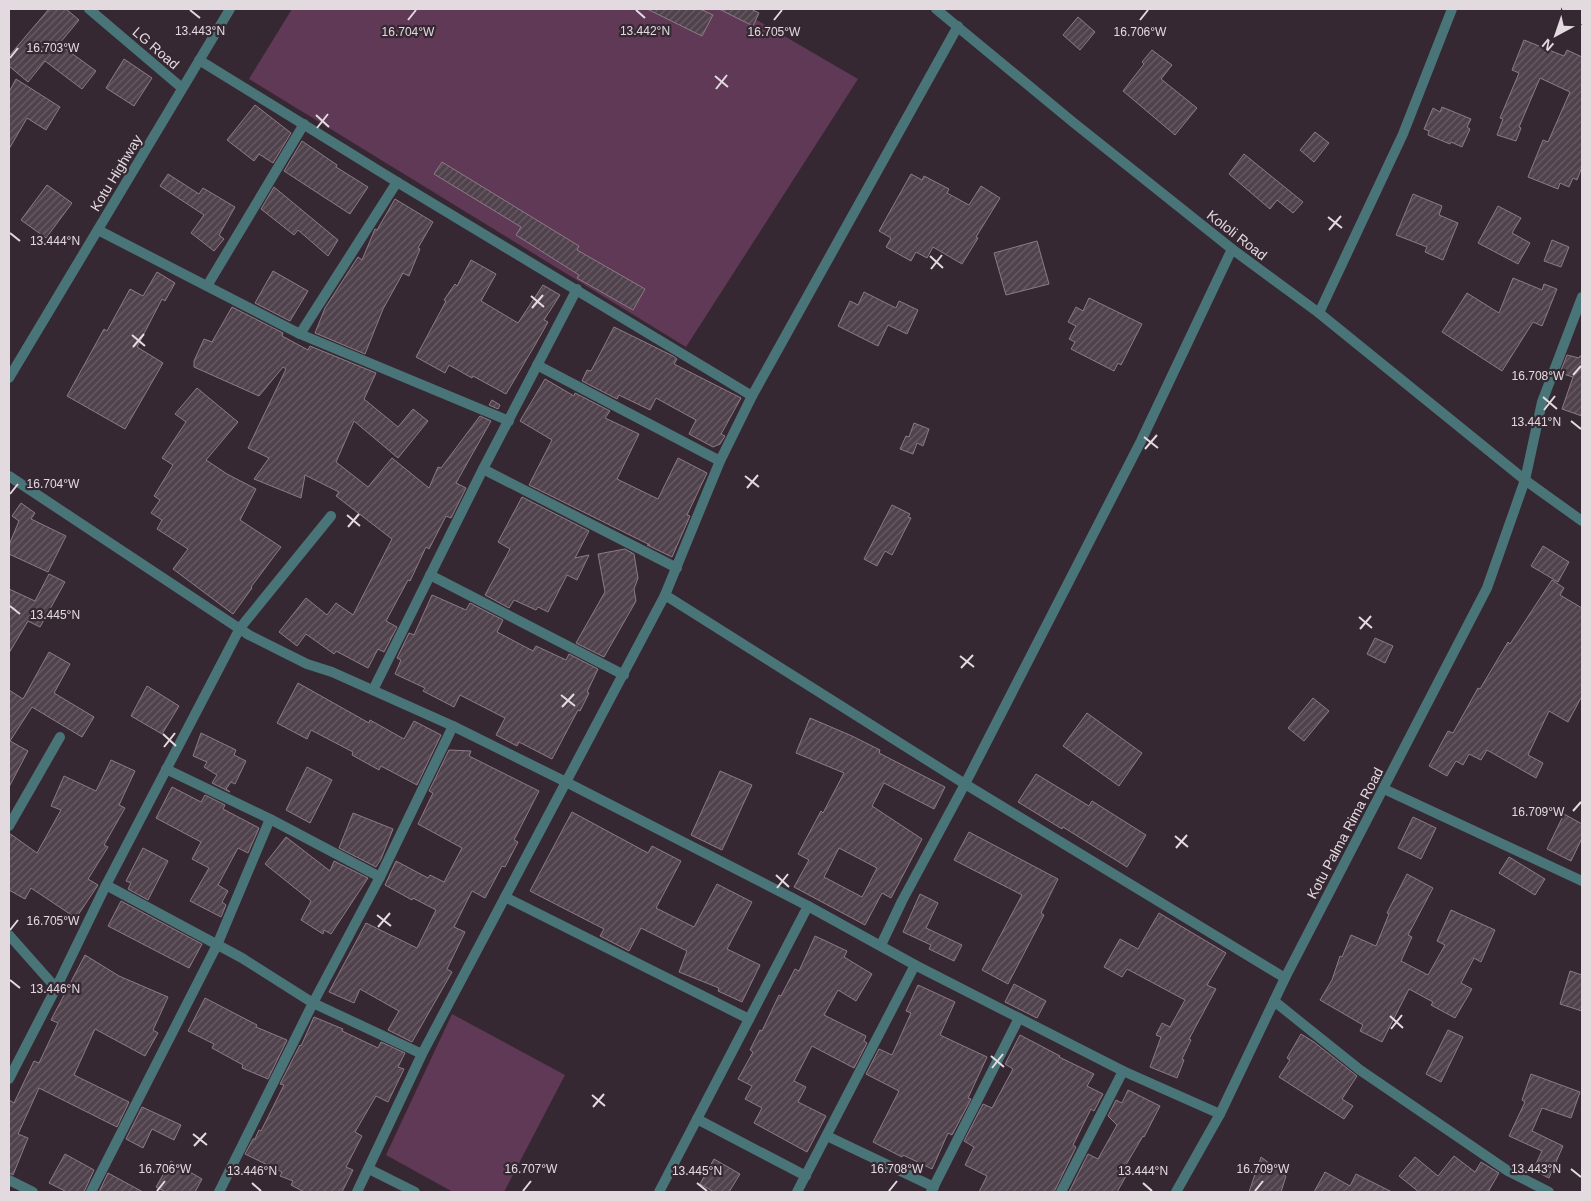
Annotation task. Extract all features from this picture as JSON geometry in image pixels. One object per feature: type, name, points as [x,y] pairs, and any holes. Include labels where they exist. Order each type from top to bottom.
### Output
[{"type":"street","name":"LG Road","points":[[89,9],[182,88]]},
{"type":"street","name":"Kotu Highway","points":[[9,378],[230,9]]},
{"type":"street","name":"Kololi Road","points":[[936,9],[1074,123],[1232,249],[1319,313],[1525,480],[1582,521]]},
{"type":"street","points":[[1319,313],[1403,134],[1452,9]]},
{"type":"street","points":[[357,1192],[422,1054],[665,595],[720,461],[752,396],[958,26]]},
{"type":"street","points":[[199,60],[752,396]]},
{"type":"street","points":[[207,286],[304,124]]},
{"type":"street","points":[[300,334],[398,182]]},
{"type":"street","points":[[98,230],[300,334],[509,421]]},
{"type":"street","points":[[881,945],[1141,440],[1232,249]]},
{"type":"street","points":[[373,690],[483,470],[577,289]]},
{"type":"street","name":"Kotu Palma Rima Road","points":[[1176,1192],[1220,1114],[1285,978],[1487,588],[1525,480],[1542,402],[1582,297]]},
{"type":"street","points":[[537,365],[720,461]]},
{"type":"street","points":[[483,470],[677,568]]},
{"type":"street","points":[[9,476],[249,635],[307,664],[332,672],[453,726],[808,906],[1019,1018],[1124,1071],[1220,1114]]},
{"type":"street","points":[[9,1079],[106,885],[240,628],[331,516]]},
{"type":"street","points":[[430,575],[624,675]]},
{"type":"street","points":[[665,595],[965,784],[1285,978]]},
{"type":"street","points":[[219,1192],[313,1003],[380,877],[453,726]]},
{"type":"street","points":[[9,826],[60,737]]},
{"type":"street","points":[[166,769],[270,819],[380,877]]},
{"type":"street","points":[[1384,789],[1582,881]]},
{"type":"street","points":[[91,1192],[217,945],[270,819]]},
{"type":"street","points":[[106,885],[242,958],[313,1003],[422,1054]]},
{"type":"street","points":[[505,897],[749,1019]]},
{"type":"street","points":[[658,1192],[808,906]]},
{"type":"street","points":[[9,935],[56,988]]},
{"type":"street","points":[[798,1192],[916,965]]},
{"type":"street","points":[[1274,1001],[1360,1070],[1508,1171],[1549,1192]]},
{"type":"street","points":[[827,1136],[933,1190],[1019,1018]]},
{"type":"street","points":[[1062,1192],[1124,1071]]},
{"type":"street","points":[[697,1119],[806,1176]]},
{"type":"street","points":[[369,1169],[415,1192]]},
{"type":"street","points":[[9,1180],[33,1192]]},
{"type":"shaded area","points":[[292,9],[738,9],[858,79],[686,347],[249,79]]},
{"type":"shaded area","points":[[452,1014],[565,1075],[504,1192],[453,1192],[386,1155]]},
{"type":"building","points":[[49,9],[66,9],[79,20],[59,44],[96,71],[82,89],[45,61],[28,82],[9,66],[9,56]]},
{"type":"building","points":[[647,9],[700,9],[713,15],[702,36]]},
{"type":"building","points":[[719,9],[751,9],[759,13],[753,26]]},
{"type":"building","points":[[1078,17],[1095,32],[1080,50],[1063,35]]},
{"type":"building","points":[[1524,40],[1564,56],[1567,50],[1582,57],[1582,167],[1577,180],[1573,178],[1569,187],[1560,183],[1558,189],[1528,177],[1543,140],[1548,142],[1570,92],[1540,78],[1519,127],[1521,128],[1516,141],[1497,135],[1503,119],[1500,118],[1519,73],[1512,70]]},
{"type":"building","points":[[1152,50],[1172,65],[1161,79],[1197,108],[1175,135],[1123,91],[1144,64],[1142,62]]},
{"type":"building","points":[[124,59],[152,78],[134,106],[106,88]]},
{"type":"building","points":[[16,79],[60,107],[46,130],[27,118],[9,149],[9,92]]},
{"type":"building","points":[[255,105],[291,133],[273,163],[259,154],[254,161],[227,140]]},
{"type":"building","points":[[1442,107],[1471,119],[1467,127],[1470,129],[1462,147],[1428,135],[1429,131],[1424,129],[1433,108],[1440,112]]},
{"type":"building","points":[[1315,132],[1329,143],[1314,162],[1300,150]]},
{"type":"building","points":[[302,141],[337,165],[336,167],[368,187],[350,214],[284,171]]},
{"type":"building","points":[[1244,154],[1303,202],[1293,213],[1277,200],[1270,209],[1229,174]]},
{"type":"building","points":[[442,162],[579,246],[577,250],[645,289],[633,310],[577,278],[579,275],[516,235],[521,227],[434,174]]},
{"type":"building","points":[[168,174],[199,194],[203,188],[235,207],[219,235],[224,239],[214,251],[191,233],[204,215],[160,186]]},
{"type":"building","points":[[911,174],[922,180],[924,176],[949,189],[947,193],[969,205],[981,186],[1000,198],[962,264],[933,247],[927,258],[916,252],[911,261],[886,247],[891,238],[879,231]]},
{"type":"building","points":[[47,185],[72,203],[46,238],[21,220]]},
{"type":"building","points":[[274,187],[338,240],[328,256],[298,230],[294,235],[261,209]]},
{"type":"building","points":[[1413,194],[1442,206],[1439,215],[1458,223],[1443,260],[1425,252],[1427,247],[1396,235]]},
{"type":"building","points":[[395,199],[433,222],[418,248],[420,249],[409,276],[403,273],[383,309],[365,354],[315,333],[325,308],[358,257],[362,260],[375,229],[377,230]]},
{"type":"building","points":[[1498,206],[1521,218],[1512,233],[1530,243],[1518,264],[1478,243]]},
{"type":"building","points":[[1552,240],[1569,247],[1561,267],[1544,261]]},
{"type":"building","points":[[1037,241],[1049,284],[1006,295],[994,253]]},
{"type":"building","points":[[471,260],[496,274],[481,301],[518,323],[543,285],[560,295],[544,320],[548,322],[506,394],[449,365],[445,373],[416,357],[446,301],[444,300],[455,284],[457,286]]},
{"type":"building","points":[[273,271],[308,291],[290,321],[255,303]]},
{"type":"building","points":[[157,272],[175,283],[165,301],[162,299],[137,347],[163,363],[125,429],[67,396],[104,329],[107,331],[130,289],[143,296]]},
{"type":"building","points":[[1513,278],[1542,290],[1544,284],[1557,289],[1542,326],[1533,322],[1502,371],[1442,332],[1467,293],[1499,313]]},
{"type":"building","points":[[864,292],[896,308],[899,301],[918,310],[907,334],[888,325],[878,346],[838,326],[850,301],[858,305]]},
{"type":"building","points":[[1089,298],[1142,324],[1121,365],[1118,363],[1114,371],[1071,349],[1075,342],[1069,339],[1076,326],[1068,322],[1076,307],[1083,311]]},
{"type":"building","points":[[232,307],[283,333],[282,336],[308,350],[310,346],[376,373],[364,399],[398,427],[413,409],[428,421],[398,458],[354,421],[336,462],[368,487],[392,458],[429,488],[438,467],[441,468],[480,416],[491,421],[456,483],[466,488],[451,518],[446,516],[429,549],[426,547],[410,581],[408,580],[386,621],[397,627],[384,652],[378,649],[368,668],[336,651],[334,654],[306,634],[297,646],[279,632],[306,598],[327,615],[336,603],[353,615],[392,539],[336,496],[339,492],[305,475],[301,498],[254,479],[269,458],[248,448],[286,369],[283,367],[259,396],[194,367],[194,361],[204,339],[212,342]]},
{"type":"building","points":[[614,327],[673,356],[677,359],[674,364],[741,398],[721,434],[725,436],[720,444],[713,447],[689,434],[696,420],[656,398],[650,410],[619,395],[617,399],[582,381],[587,370],[591,371]]},
{"type":"building","points":[[1567,355],[1579,358],[1582,356],[1582,416],[1562,409],[1573,377],[1560,373]]},
{"type":"building","points":[[545,379],[574,396],[575,393],[610,411],[605,418],[639,434],[617,479],[658,499],[678,458],[707,473],[687,515],[690,516],[672,557],[529,485],[552,440],[520,421]]},
{"type":"building","points":[[197,388],[238,422],[206,460],[227,474],[256,489],[240,520],[281,547],[233,614],[173,569],[188,549],[157,529],[162,520],[151,513],[160,500],[154,496],[173,465],[162,458],[186,422],[175,414]]},
{"type":"building","points":[[492,400],[500,405],[498,409],[489,405]]},
{"type":"building","points":[[914,423],[929,429],[923,446],[917,443],[913,454],[900,449],[906,436],[909,437]]},
{"type":"building","points":[[522,497],[589,531],[575,558],[589,555],[577,580],[567,575],[548,612],[538,607],[536,610],[514,600],[509,608],[485,595],[510,549],[498,542]]},
{"type":"building","points":[[21,503],[35,513],[31,519],[66,536],[48,572],[9,554],[9,545],[19,521],[12,516]]},
{"type":"building","points":[[892,505],[910,514],[908,517],[911,518],[892,555],[885,551],[877,566],[864,559]]},
{"type":"building","points":[[1543,546],[1569,562],[1558,582],[1531,566]]},
{"type":"building","points":[[625,549],[634,554],[638,578],[634,589],[636,601],[604,657],[576,643],[605,592],[598,554]]},
{"type":"building","points":[[49,574],[65,582],[40,627],[28,621],[9,653],[9,589],[35,601]]},
{"type":"building","points":[[1552,580],[1564,588],[1560,595],[1582,608],[1582,696],[1568,722],[1549,711],[1528,755],[1543,763],[1536,778],[1487,750],[1481,760],[1469,754],[1463,765],[1456,761],[1447,776],[1429,766],[1448,731],[1453,733],[1478,688],[1480,689],[1508,642],[1510,644]]},
{"type":"building","points":[[432,595],[466,610],[470,603],[503,620],[497,632],[533,651],[536,646],[566,660],[569,654],[598,669],[580,711],[578,710],[552,759],[519,742],[517,746],[496,735],[505,718],[460,695],[454,707],[423,691],[425,688],[395,674],[401,660],[397,658],[409,633],[414,635]]},
{"type":"building","points":[[1375,638],[1393,646],[1385,663],[1367,654]]},
{"type":"building","points":[[49,652],[70,664],[54,693],[94,717],[82,737],[32,707],[10,741],[28,751],[9,787],[9,690],[23,699]]},
{"type":"building","points":[[298,683],[369,723],[370,720],[404,739],[414,721],[441,735],[417,785],[381,766],[379,770],[352,755],[353,752],[311,730],[307,739],[277,723]]},
{"type":"building","points":[[147,686],[179,706],[162,734],[131,716]]},
{"type":"building","points":[[1313,698],[1329,711],[1304,741],[1288,728]]},
{"type":"building","points":[[1087,713],[1142,753],[1119,786],[1063,746]]},
{"type":"building","points":[[810,718],[880,750],[879,753],[945,787],[934,809],[884,783],[872,806],[922,839],[891,898],[882,893],[865,925],[794,887],[809,860],[798,854],[844,773],[796,753]],"holes":[[[839,848],[877,868],[862,897],[824,877]]]},
{"type":"building","points":[[201,733],[236,750],[234,755],[246,761],[235,784],[231,782],[226,789],[230,792],[212,783],[217,775],[204,767],[207,762],[193,756]]},
{"type":"building","points":[[449,750],[471,751],[469,756],[539,791],[514,840],[518,842],[505,867],[502,866],[485,898],[472,891],[454,927],[465,932],[447,969],[452,972],[412,1042],[388,1030],[399,1011],[360,989],[354,1003],[329,992],[366,923],[417,948],[436,910],[413,898],[412,900],[385,885],[396,861],[428,878],[430,875],[444,882],[462,848],[418,824],[433,793],[429,791]]},
{"type":"building","points":[[111,760],[135,771],[119,805],[125,808],[104,845],[108,847],[88,879],[98,885],[76,918],[31,888],[25,899],[9,890],[9,833],[37,853],[61,810],[51,806],[64,776],[96,791]]},
{"type":"building","points":[[307,767],[332,780],[310,823],[286,810]]},
{"type":"building","points":[[720,771],[752,785],[722,850],[691,835]]},
{"type":"building","points":[[1036,774],[1089,806],[1092,801],[1146,835],[1127,867],[1063,827],[1062,829],[1018,802]]},
{"type":"building","points":[[172,787],[201,802],[205,795],[225,805],[223,809],[259,828],[248,853],[238,848],[218,885],[228,891],[222,902],[226,905],[221,917],[190,901],[209,868],[192,859],[201,842],[156,818]]},
{"type":"building","points":[[572,812],[648,853],[652,846],[681,861],[656,908],[694,927],[717,884],[752,902],[727,949],[760,965],[742,1002],[718,991],[719,988],[679,972],[687,951],[641,928],[629,951],[600,936],[604,929],[530,891]]},
{"type":"building","points":[[353,813],[393,829],[376,867],[339,848]]},
{"type":"building","points":[[1564,814],[1582,824],[1582,838],[1571,861],[1547,849]]},
{"type":"building","points":[[1413,817],[1436,828],[1421,859],[1398,848]]},
{"type":"building","points":[[969,832],[1058,879],[1041,913],[1044,915],[1008,984],[982,970],[1022,895],[954,860]]},
{"type":"building","points":[[286,837],[330,871],[334,861],[368,878],[331,934],[324,930],[323,934],[301,920],[311,901],[265,864]]},
{"type":"building","points":[[143,848],[168,861],[148,900],[128,889],[131,883],[126,881]]},
{"type":"building","points":[[1509,857],[1545,879],[1535,895],[1499,873]]},
{"type":"building","points":[[1407,874],[1433,888],[1408,935],[1412,937],[1401,961],[1428,975],[1445,945],[1437,941],[1451,910],[1495,930],[1481,962],[1474,958],[1461,983],[1472,989],[1455,1018],[1431,1005],[1433,1002],[1409,989],[1382,1042],[1360,1031],[1363,1025],[1320,1000],[1332,980],[1340,956],[1342,957],[1351,935],[1376,946],[1389,914],[1387,913]]},
{"type":"building","points":[[920,894],[938,903],[926,928],[962,945],[954,961],[929,949],[931,945],[903,932]]},
{"type":"building","points":[[121,901],[202,944],[189,968],[108,926]]},
{"type":"building","points":[[1159,913],[1226,953],[1207,985],[1216,989],[1189,1039],[1191,1040],[1182,1059],[1184,1060],[1177,1078],[1150,1067],[1161,1037],[1156,1035],[1162,1023],[1170,1027],[1185,1000],[1127,969],[1122,977],[1104,967],[1120,939],[1138,949]]},
{"type":"building","points":[[815,936],[847,951],[844,957],[872,974],[856,1001],[838,990],[824,1015],[866,1036],[864,1041],[867,1043],[854,1068],[812,1046],[794,1081],[806,1087],[798,1102],[826,1116],[807,1152],[754,1123],[762,1108],[745,1099],[752,1086],[738,1079],[753,1052],[750,1050],[760,1030],[762,1031],[779,995],[781,996],[795,969],[799,971]]},
{"type":"building","points":[[85,955],[119,976],[168,997],[153,1030],[158,1033],[145,1056],[95,1029],[74,1075],[129,1102],[117,1127],[39,1088],[18,1134],[28,1138],[13,1175],[9,1173],[9,1100],[14,1103],[34,1061],[39,1063],[58,1023],[51,1020]]},
{"type":"building","points":[[1570,971],[1582,975],[1582,1011],[1560,1004]]},
{"type":"building","points":[[1014,984],[1046,1001],[1037,1018],[1005,1002]]},
{"type":"building","points":[[918,985],[955,1002],[940,1035],[987,1057],[968,1098],[971,1099],[952,1135],[948,1133],[932,1169],[903,1155],[902,1157],[873,1142],[899,1091],[866,1074],[879,1049],[892,1055],[911,1013],[906,1011]]},
{"type":"building","points":[[205,998],[257,1025],[256,1027],[287,1040],[268,1079],[242,1068],[243,1065],[212,1048],[214,1044],[188,1031]]},
{"type":"building","points":[[314,1017],[343,1029],[342,1031],[378,1048],[381,1042],[405,1053],[398,1067],[404,1069],[388,1102],[376,1096],[355,1132],[362,1136],[346,1167],[353,1170],[342,1192],[304,1192],[291,1185],[293,1181],[280,1176],[282,1172],[245,1154],[259,1130],[261,1131],[284,1085],[280,1084],[301,1046]]},
{"type":"building","points":[[1448,1030],[1463,1037],[1441,1082],[1426,1074]]},
{"type":"building","points":[[1301,1034],[1357,1076],[1342,1099],[1353,1106],[1344,1119],[1279,1077],[1290,1060],[1287,1058]]},
{"type":"building","points":[[1020,1035],[1094,1074],[1087,1086],[1103,1094],[1094,1111],[1091,1109],[1073,1145],[1076,1147],[1054,1192],[979,1192],[987,1176],[965,1165],[974,1147],[964,1141],[983,1104],[992,1108],[1013,1069],[1005,1064]]},
{"type":"building","points":[[1531,1074],[1580,1092],[1571,1118],[1542,1108],[1532,1131],[1563,1146],[1549,1178],[1533,1170],[1542,1151],[1509,1136],[1525,1102],[1522,1100]]},
{"type":"building","points":[[1128,1090],[1160,1106],[1144,1137],[1124,1168],[1129,1171],[1117,1192],[1069,1192],[1088,1154],[1098,1159],[1117,1125],[1108,1116],[1116,1100],[1122,1103]]},
{"type":"building","points":[[142,1107],[181,1125],[174,1140],[152,1129],[143,1148],[126,1139]]},
{"type":"building","points":[[65,1154],[94,1170],[84,1192],[67,1192],[49,1183]]},
{"type":"building","points":[[1454,1156],[1475,1172],[1481,1162],[1499,1173],[1488,1192],[1419,1192],[1399,1176],[1415,1157],[1438,1176]]},
{"type":"building","points":[[1261,1157],[1286,1176],[1281,1192],[1249,1192]]},
{"type":"building","points":[[714,1159],[740,1174],[729,1192],[714,1192],[700,1184]]},
{"type":"building","points":[[171,1161],[202,1179],[195,1192],[166,1192],[156,1187]]},
{"type":"building","points":[[1325,1172],[1350,1186],[1356,1174],[1392,1192],[1314,1192]]},
{"type":"building","points":[[108,1173],[143,1192],[99,1192]]}]
